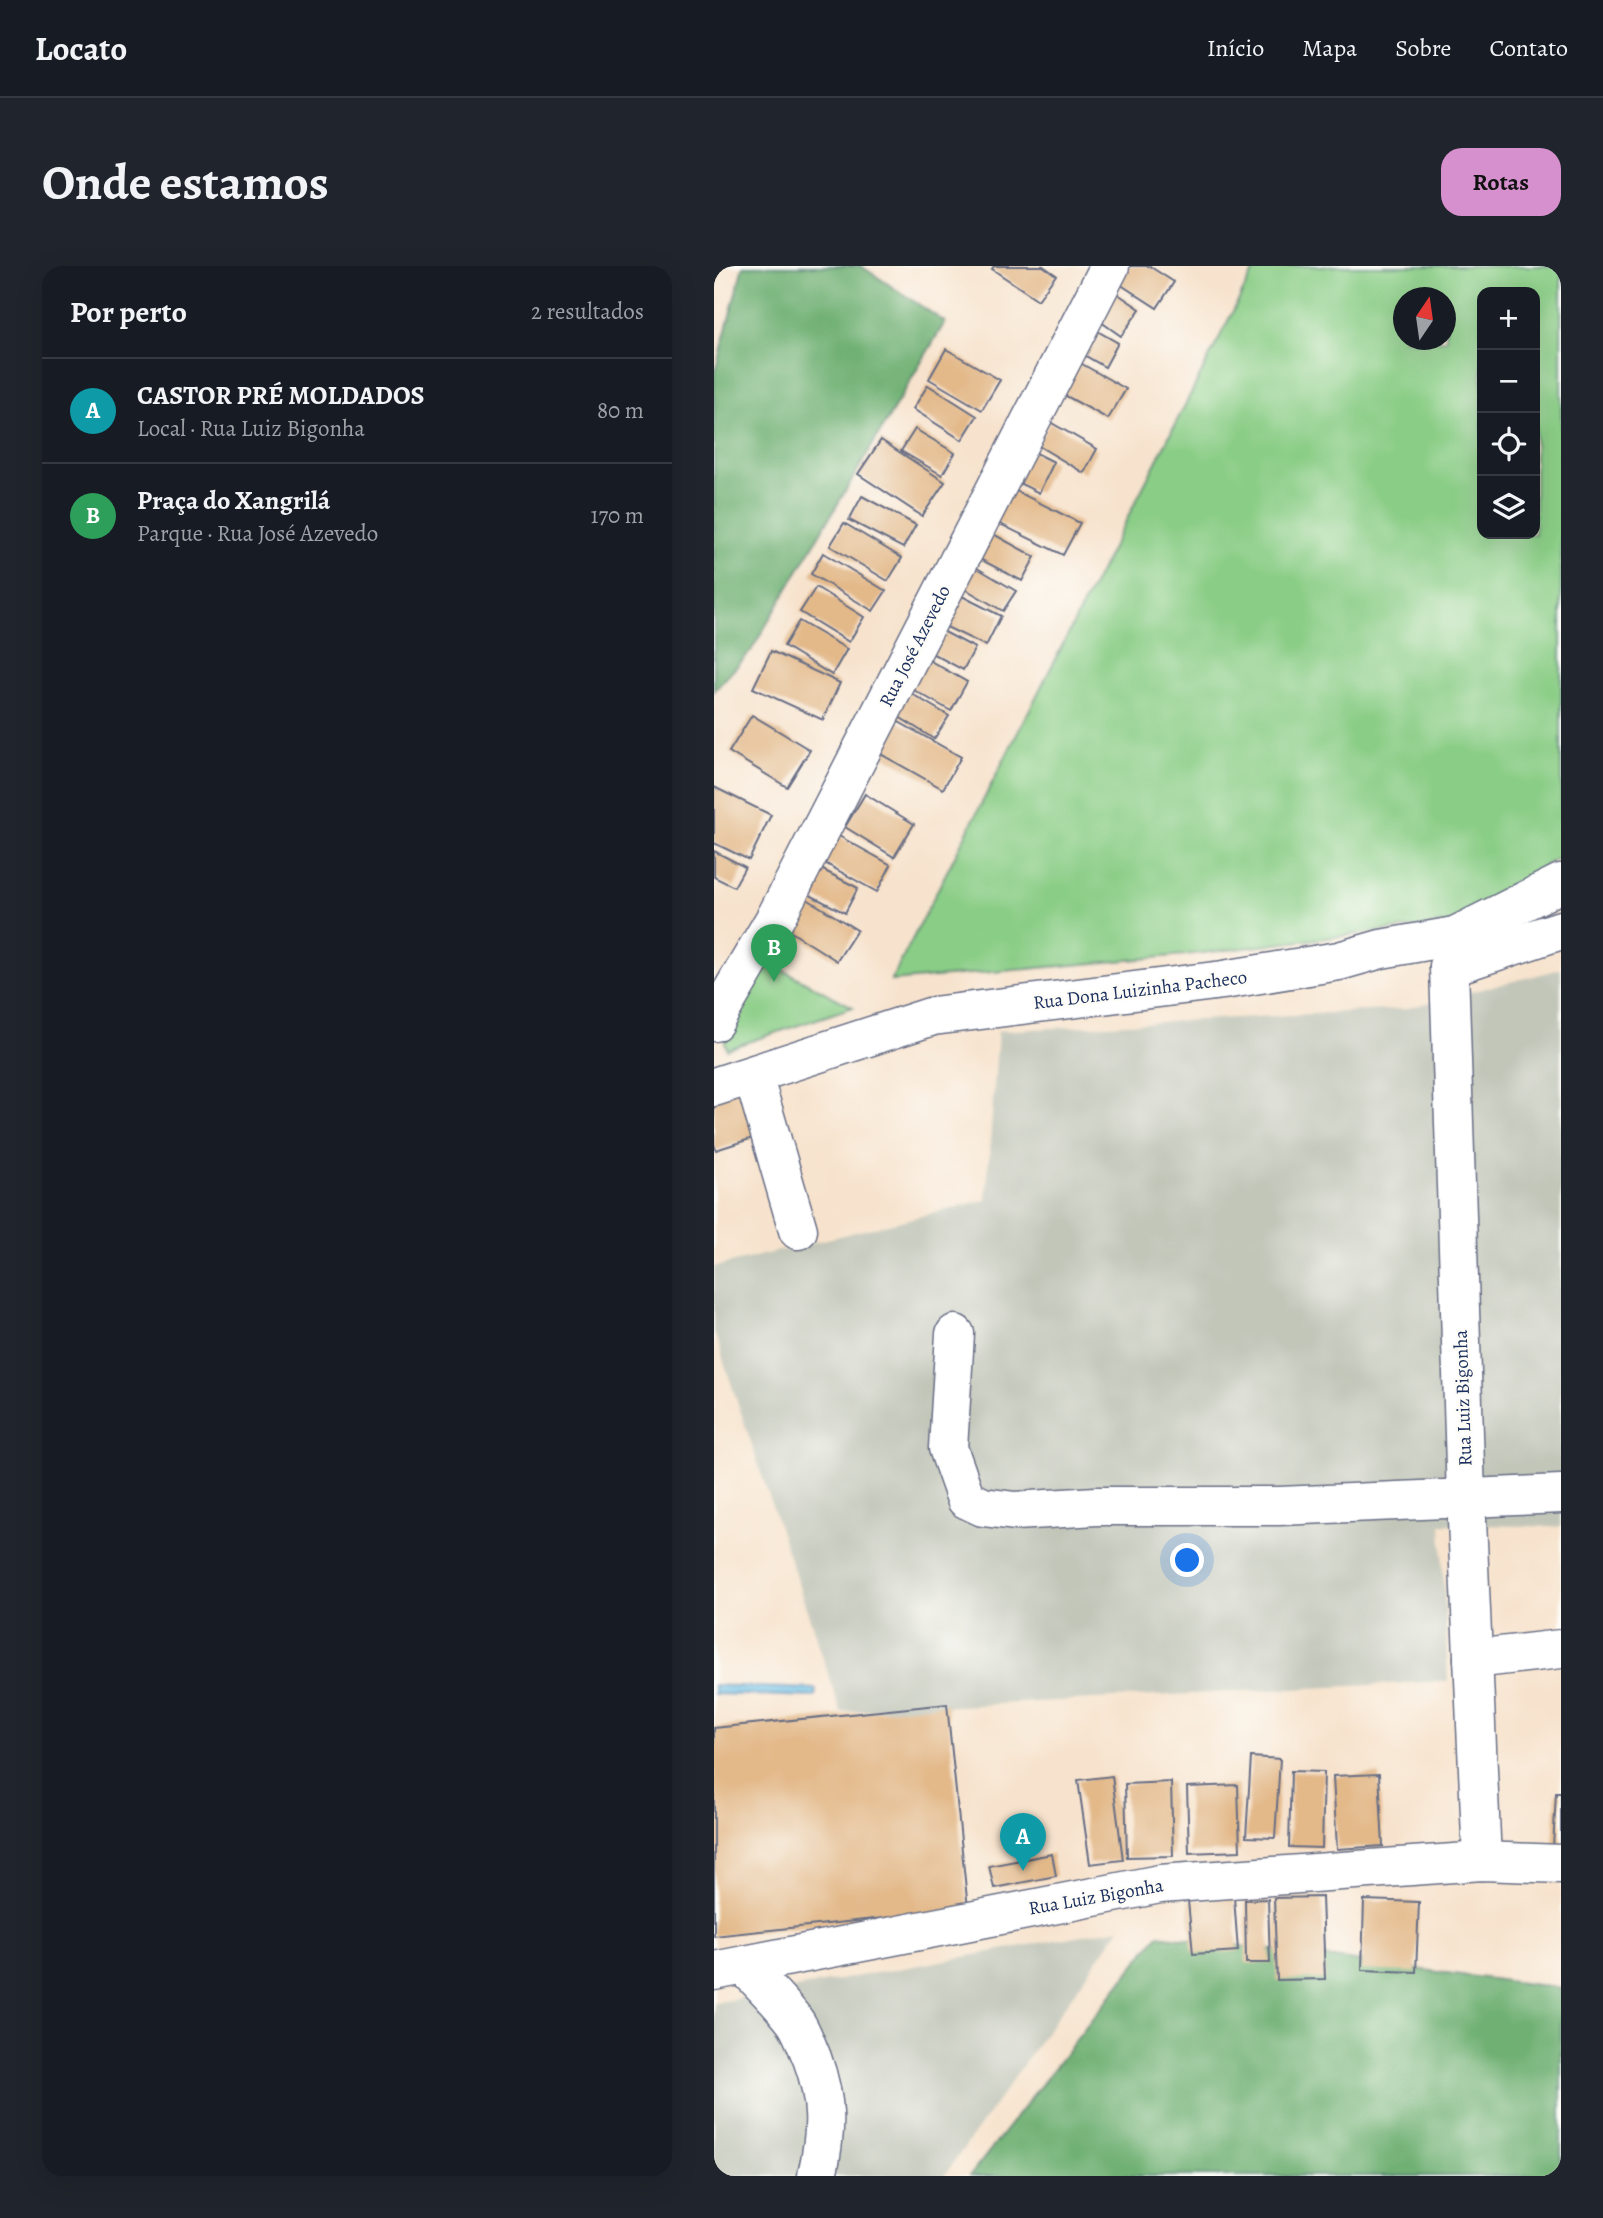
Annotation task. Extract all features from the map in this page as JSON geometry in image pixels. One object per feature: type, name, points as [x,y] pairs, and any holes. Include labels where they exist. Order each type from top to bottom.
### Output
[{"type":"street","name":"Rua José Azevedo","points":[[714,1023],[776,917],[1110,266]]},
{"type":"street","name":"Rua Dona Luizinha Pacheco","points":[[714,1087],[933,1016],[1223,980],[1339,961],[1381,949],[1452,952],[1561,883]]},
{"type":"street","points":[[1452,952],[1561,930]]},
{"type":"street","name":"Rua Luiz Bigonha","points":[[1452,952],[1466,1497],[1482,1861]]},
{"type":"street","points":[[753,1075],[798,1230]]},
{"type":"street","points":[[956,1334],[948,1448],[966,1499],[984,1507],[1015,1511],[1096,1506],[1279,1506],[1561,1494]]},
{"type":"street","points":[[1473,1659],[1561,1649]]},
{"type":"street","name":"Rua Luiz Bigonha","points":[[729,1969],[1160,1884],[1482,1861],[1561,1864]]},
{"type":"street","points":[[729,1969],[766,1987],[798,2026],[824,2097],[825,2138],[817,2176]]},
{"type":"shaded area","points":[[1561,969],[1561,1527],[1441,1524],[1448,1681],[841,1712],[714,1332],[714,1267],[986,1200],[998,1031],[1404,1009]]},
{"type":"shaded area","points":[[1120,1928],[944,2176],[714,2176],[714,2003]]},
{"type":"green space","points":[[743,266],[861,266],[945,322],[751,651],[714,691],[714,375]]},
{"type":"green space","points":[[1256,266],[1561,266],[1561,856],[1452,923],[1185,955],[891,981]]},
{"type":"green space","points":[[758,957],[853,1007],[727,1049],[719,1022]]},
{"type":"green space","points":[[1158,1935],[1561,1988],[1561,2176],[970,2176]]},
{"type":"water","points":[[714,1685],[816,1689],[815,1697],[714,1694]]},
{"type":"building","points":[[994,266],[1043,266],[1056,275],[1038,300],[992,269]]},
{"type":"building","points":[[1125,266],[1149,266],[1174,282],[1157,308],[1115,281]]},
{"type":"building","points":[[1112,290],[1140,309],[1121,336],[1094,317]]},
{"type":"building","points":[[1092,328],[1118,343],[1105,367],[1079,352]]},
{"type":"building","points":[[946,349],[1000,380],[982,410],[929,379]]},
{"type":"building","points":[[1075,360],[1126,389],[1108,419],[1057,391]]},
{"type":"building","points":[[928,385],[977,416],[962,440],[913,409]]},
{"type":"building","points":[[1050,422],[1097,449],[1084,473],[1037,445]]},
{"type":"building","points":[[915,429],[955,453],[942,475],[901,451]]},
{"type":"building","points":[[881,440],[945,482],[922,516],[858,474]]},
{"type":"building","points":[[1024,447],[1054,462],[1039,493],[1009,478]]},
{"type":"building","points":[[1004,485],[1080,523],[1063,555],[988,518]]},
{"type":"building","points":[[862,496],[916,525],[903,548],[849,520]]},
{"type":"building","points":[[844,523],[902,558],[888,581],[830,546]]},
{"type":"building","points":[[986,530],[1035,557],[1022,581],[972,555]]},
{"type":"building","points":[[823,553],[886,591],[873,611],[811,574]]},
{"type":"building","points":[[967,562],[1016,591],[1003,611],[955,583]]},
{"type":"building","points":[[816,587],[864,617],[849,642],[800,612]]},
{"type":"building","points":[[954,592],[1001,616],[986,646],[938,623]]},
{"type":"building","points":[[799,621],[847,649],[832,675],[784,646]]},
{"type":"building","points":[[935,627],[975,648],[963,670],[924,649]]},
{"type":"building","points":[[771,651],[840,683],[823,720],[753,688]]},
{"type":"building","points":[[920,655],[967,682],[951,711],[903,684]]},
{"type":"building","points":[[902,688],[949,716],[934,739],[888,710]]},
{"type":"building","points":[[752,715],[810,750],[787,787],[729,752]]},
{"type":"building","points":[[888,716],[961,757],[943,789],[870,748]]},
{"type":"building","points":[[714,787],[771,815],[749,860],[714,843]]},
{"type":"building","points":[[865,794],[914,824],[894,857],[845,827]]},
{"type":"building","points":[[837,835],[891,865],[877,892],[823,862]]},
{"type":"building","points":[[714,851],[745,867],[734,887],[714,877]]},
{"type":"building","points":[[819,868],[858,888],[845,913],[806,893]]},
{"type":"building","points":[[799,894],[857,930],[837,961],[780,925]]},
{"type":"building","points":[[740,1089],[756,1137],[716,1150],[714,1097]]},
{"type":"building","points":[[947,1704],[968,1909],[714,1936],[714,1728]]},
{"type":"building","points":[[1251,1757],[1280,1759],[1275,1838],[1246,1837]]},
{"type":"building","points":[[1291,1771],[1324,1772],[1322,1848],[1289,1847]]},
{"type":"building","points":[[1379,1774],[1383,1846],[1337,1849],[1333,1776]]},
{"type":"building","points":[[1112,1776],[1123,1860],[1090,1864],[1078,1780]]},
{"type":"building","points":[[1171,1782],[1173,1856],[1127,1857],[1125,1784]]},
{"type":"building","points":[[1238,1785],[1240,1851],[1189,1853],[1187,1787]]},
{"type":"building","points":[[1556,1793],[1561,1793],[1561,1848],[1553,1848]]},
{"type":"building","points":[[1052,1854],[1056,1876],[994,1888],[989,1866]]},
{"type":"building","points":[[1234,1897],[1238,1951],[1193,1954],[1188,1901]]},
{"type":"building","points":[[1322,1897],[1325,1979],[1277,1980],[1274,1898]]},
{"type":"building","points":[[1268,1899],[1270,1963],[1246,1963],[1245,1900]]},
{"type":"building","points":[[1364,1900],[1419,1902],[1416,1972],[1362,1970]]},
{"type":"place","name":"Praça do Xangrilá","points":[[774,982]]},
{"type":"place","name":"CASTOR PRÉ MOLDADOS","points":[[1023,1871]]}]
